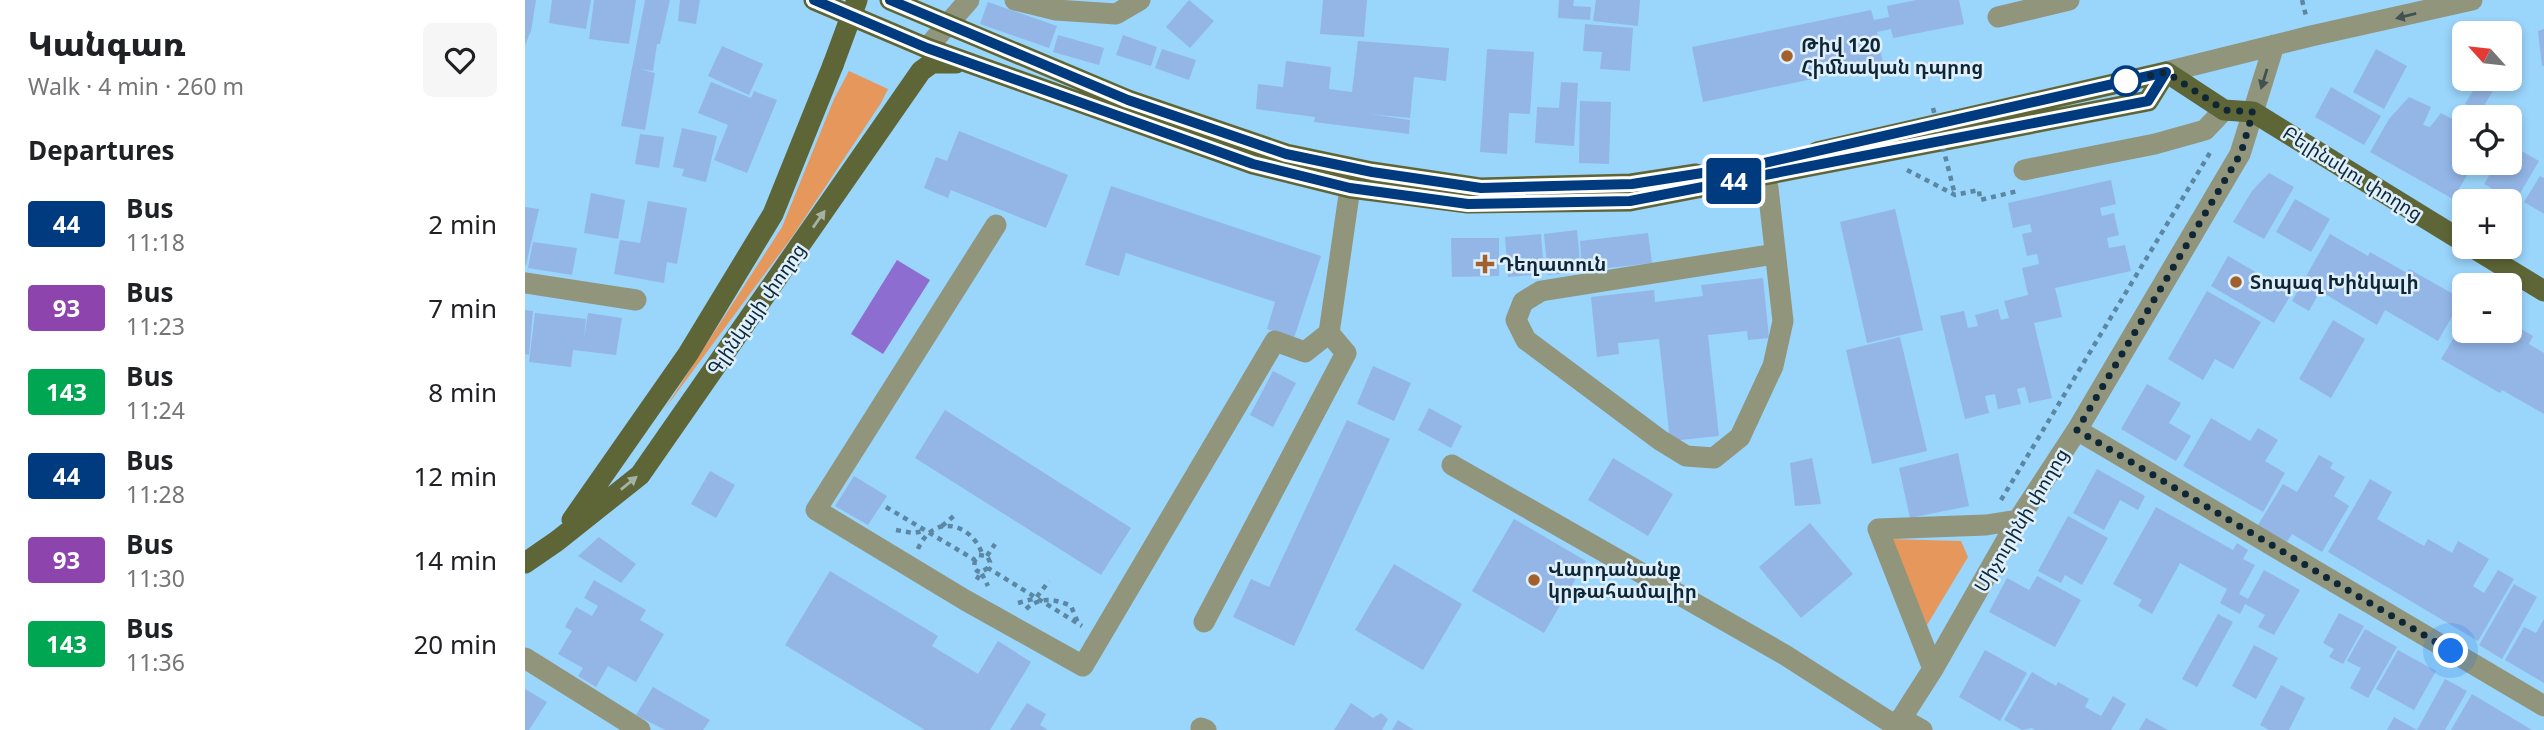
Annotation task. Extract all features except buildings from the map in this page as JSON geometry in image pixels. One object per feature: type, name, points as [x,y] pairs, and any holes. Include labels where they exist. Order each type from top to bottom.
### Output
[{"type":"main road","points":[[814,0],[975,66],[1253,164],[1350,188],[1468,204],[1630,201],[1765,176],[2148,101],[2166,72]]},
{"type":"main road","points":[[557,541],[688,354],[773,214],[857,0]]},
{"type":"main road","points":[[890,0],[1128,100],[1286,154],[1372,172],[1481,188],[1632,184],[1760,164],[2166,72]]},
{"type":"main road","name":"Գլինկայի փողոց","points":[[525,563],[557,541],[639,475],[685,413],[921,71],[932,63],[939,62],[975,66]]},
{"type":"main road","name":"Բելինսկու փողոց","points":[[2166,72],[2224,110],[2253,112],[2452,235]]},
{"type":"main road","points":[[2492,259],[2544,291]]},
{"type":"street","points":[[927,48],[969,0]]},
{"type":"street","points":[[1015,0],[1056,10],[1116,14],[1140,0]]},
{"type":"street","points":[[1998,17],[2069,0]]},
{"type":"street","points":[[2166,72],[2472,0]]},
{"type":"street","name":"Միչուրինի փողոց","points":[[1897,725],[1933,669],[2018,520],[2077,430],[2241,153],[2274,46]]},
{"type":"street","points":[[2024,170],[2155,144],[2205,130],[2224,110]]},
{"type":"street","points":[[1765,176],[1775,254],[1783,321],[1773,366],[1739,437],[1714,458],[1686,456],[1660,440],[1526,340],[1516,320],[1523,302],[1541,291],[1775,254]]},
{"type":"street","points":[[996,225],[815,510],[965,600],[1083,666],[1275,341],[1305,352],[1329,333],[1350,188]]},
{"type":"street","points":[[525,283],[636,300]]},
{"type":"street","points":[[1204,622],[1346,353],[1329,333]]},
{"type":"street","points":[[2077,430],[2544,706]]},
{"type":"street","points":[[1452,465],[1785,654],[1897,725],[1922,730]]},
{"type":"street","points":[[1933,669],[1878,529],[1986,525],[2018,520]]},
{"type":"street","points":[[525,658],[640,730]]},
{"type":"path","points":[[2302,0],[2307,20]]},
{"type":"path","points":[[1933,108],[1955,195],[1979,190],[1980,200],[2019,191]]},
{"type":"path","points":[[1986,525],[2214,145],[2201,148]]},
{"type":"path","points":[[885,507],[975,560]]},
{"type":"path","points":[[891,527],[900,532],[927,532],[942,526],[955,515]]},
{"type":"path","points":[[942,526],[952,527],[973,536],[990,562],[988,568],[981,572]]},
{"type":"path","points":[[917,552],[927,532]]},
{"type":"path","points":[[985,556],[995,544]]},
{"type":"path","points":[[985,556],[979,555],[974,566],[981,572],[994,595]]},
{"type":"path","points":[[988,568],[1038,599],[1050,606],[1078,624],[1071,606],[1057,600],[1038,599],[1023,604],[1014,603]]},
{"type":"path","points":[[1021,614],[1038,599],[1049,581]]},
{"type":"shaded area","points":[[849,71],[888,89],[881,103],[792,237],[664,410],[782,227],[834,99]]},
{"type":"shaded area","points":[[897,260],[930,280],[883,354],[851,334]]},
{"type":"shaded area","points":[[1890,539],[1961,541],[1968,557],[1927,625]]},
{"type":"bus line","name":"44","points":[[814,0],[927,48],[1253,164],[1350,188],[1468,204],[1630,201],[1765,176],[2148,101],[2166,72],[1760,164],[1632,184],[1481,188],[1372,172],[1286,154],[1128,100],[890,0]]},
{"type":"place","name":"Թիվ 120 Հիմնական դպրոց","points":[[1787,56]]},
{"type":"place","name":"Դեղատուն","points":[[1485,264]]},
{"type":"place","name":"Տոպազ Խինկալի","points":[[2236,282]]},
{"type":"place","name":"Վարդանանք կրթահամալիր","points":[[1534,580]]},
{"type":"route","points":[[2126,81],[2166,72],[2224,110],[2253,112],[2241,153],[2077,430],[2451,651]]}]
